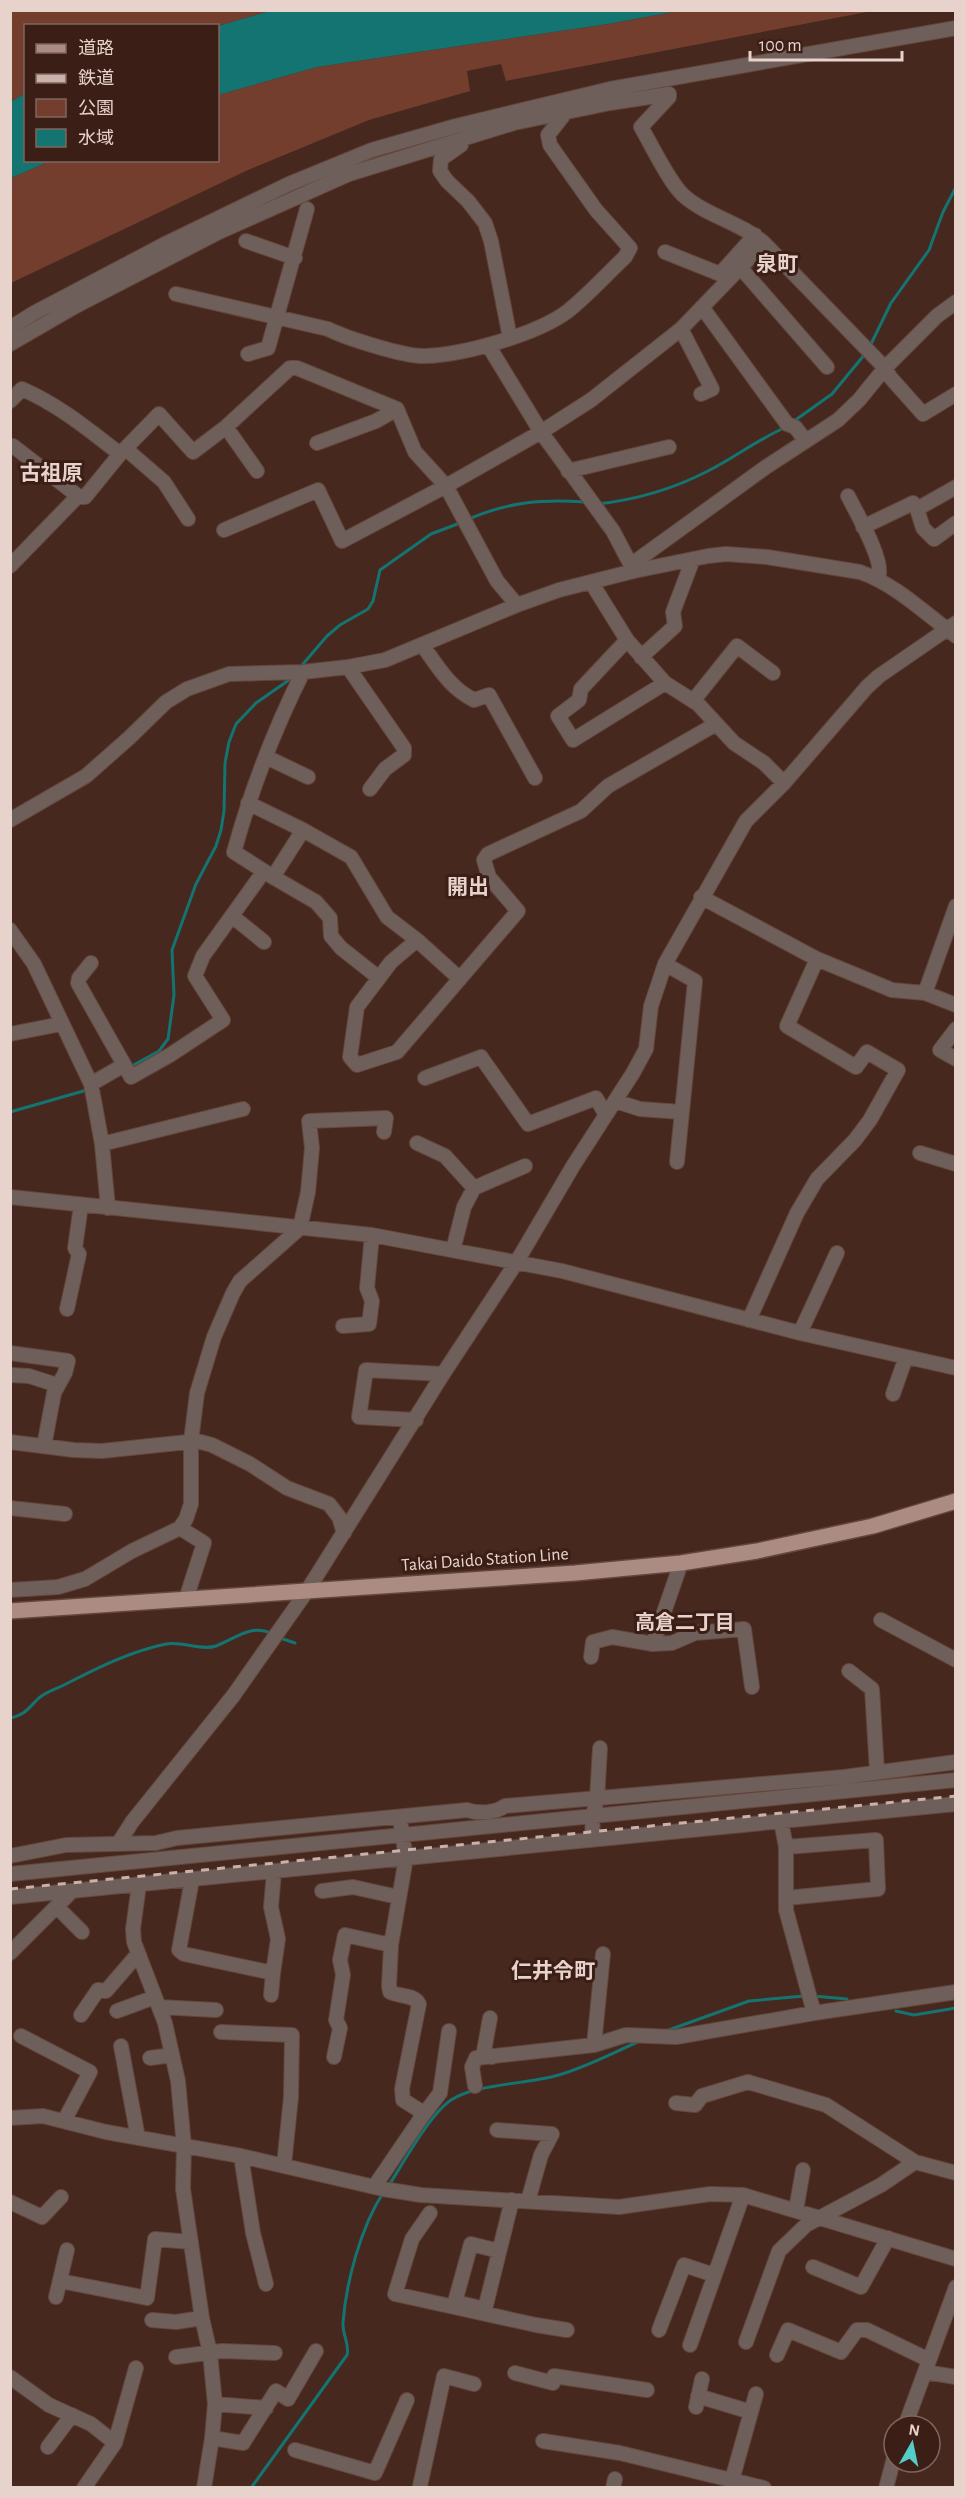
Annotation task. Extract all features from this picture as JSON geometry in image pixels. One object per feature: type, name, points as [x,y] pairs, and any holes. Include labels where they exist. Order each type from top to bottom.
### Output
[{"type":"main road","name":"Takai Daido Station Line","points":[[10,1611],[576,1574],[681,1563],[757,1551],[873,1526],[956,1501]]},
{"type":"street","points":[[10,328],[165,244],[289,184],[372,150],[456,126],[610,89],[956,28]]},
{"type":"street","points":[[10,344],[84,301],[289,199],[349,174],[464,138],[566,112],[669,94],[669,97],[640,127],[681,194],[696,205],[760,239],[795,272],[885,368],[890,377],[923,414],[956,394]]},
{"type":"street","points":[[176,294],[328,329],[342,337],[424,357],[488,345],[554,320],[569,310],[625,257],[630,248],[596,210],[550,146],[548,135],[566,112]]},
{"type":"street","points":[[464,138],[461,145],[441,159],[440,171],[485,223],[510,338]]},
{"type":"street","points":[[248,354],[268,348],[307,209]]},
{"type":"street","points":[[665,252],[720,274],[760,239]]},
{"type":"street","points":[[224,530],[318,490],[342,541],[446,486],[541,432],[591,400],[681,329],[740,267],[760,239]]},
{"type":"street","points":[[246,241],[294,258]]},
{"type":"street","points":[[740,267],[827,367]]},
{"type":"street","points":[[633,567],[766,467],[838,420],[859,400],[885,368],[938,316],[956,302]]},
{"type":"street","points":[[702,307],[787,424],[795,427],[806,441]]},
{"type":"street","points":[[681,329],[712,389],[701,394]]},
{"type":"street","points":[[488,345],[541,432],[613,531],[633,567]]},
{"type":"street","points":[[13,446],[78,496],[85,497],[159,414],[193,452],[226,428],[290,368],[297,368],[397,410],[415,452],[446,486],[497,581],[518,605]]},
{"type":"street","points":[[10,401],[22,388],[43,398],[164,482],[188,519]]},
{"type":"street","points":[[317,443],[376,421],[397,410]]},
{"type":"street","points":[[226,428],[257,471]]},
{"type":"street","points":[[568,471],[669,447]]},
{"type":"street","points":[[917,509],[956,487]]},
{"type":"street","points":[[10,566],[78,496]]},
{"type":"street","points":[[848,496],[880,566],[878,578]]},
{"type":"street","points":[[863,527],[913,503],[923,528],[934,539],[956,523]]},
{"type":"street","points":[[10,820],[86,776],[166,702],[187,690],[229,674],[348,668],[385,660],[518,605],[633,567],[726,554],[767,557],[852,570],[878,578],[952,629],[879,676],[867,687],[784,783],[746,821],[664,964],[651,1006],[646,1049],[516,1263],[443,1374],[307,1591],[234,1696],[187,1751],[132,1822],[118,1844]]},
{"type":"street","points":[[641,657],[675,626],[673,612],[693,559]]},
{"type":"street","points":[[591,582],[627,640],[665,683],[693,700],[734,742],[764,763],[784,783]]},
{"type":"street","points":[[627,640],[581,689],[579,700],[558,716],[573,740],[665,683]]},
{"type":"street","points":[[423,646],[459,693],[474,700],[489,695],[535,778]]},
{"type":"street","points":[[693,700],[737,646],[773,673]]},
{"type":"street","points":[[348,668],[404,748],[404,755],[385,769],[370,789]]},
{"type":"street","points":[[303,672],[266,756],[248,803],[234,852],[316,902],[330,918],[331,936],[341,948],[379,978]]},
{"type":"street","points":[[417,940],[391,962],[357,1007],[350,1057],[357,1065],[397,1052],[518,911],[489,877],[484,860],[488,854],[581,811],[608,786],[716,724]]},
{"type":"street","points":[[266,756],[308,777]]},
{"type":"street","points":[[248,803],[351,857],[387,917],[417,940],[460,979]]},
{"type":"street","points":[[91,963],[79,978],[78,983],[131,1077],[170,1055],[223,1020],[195,976],[203,956],[232,916],[303,830]]},
{"type":"street","points":[[701,897],[817,959],[892,990],[925,993],[954,1001]]},
{"type":"street","points":[[925,993],[956,906]]},
{"type":"street","points":[[232,916],[264,942]]},
{"type":"street","points":[[10,930],[34,964],[91,1084],[102,1144],[108,1208]]},
{"type":"street","points":[[749,1320],[797,1212],[817,1179],[855,1140],[870,1120],[898,1070],[867,1052],[856,1067],[787,1026],[817,959]]},
{"type":"street","points":[[664,964],[695,981],[677,1162]]},
{"type":"street","points":[[10,1034],[61,1024]]},
{"type":"street","points":[[956,1029],[940,1050],[956,1059]]},
{"type":"street","points":[[425,1078],[481,1057],[528,1124],[596,1098],[606,1115]]},
{"type":"street","points":[[91,1084],[124,1065]]},
{"type":"street","points":[[615,1101],[640,1110],[681,1112]]},
{"type":"street","points":[[102,1144],[243,1108]]},
{"type":"street","points":[[10,1590],[64,1586],[85,1580],[132,1551],[180,1528],[191,1504],[191,1441],[198,1393],[214,1337],[240,1281],[300,1228],[308,1192],[312,1148],[309,1121],[386,1118],[384,1132]]},
{"type":"street","points":[[417,1143],[445,1156],[474,1188]]},
{"type":"street","points":[[920,1153],[956,1164]]},
{"type":"street","points":[[453,1250],[464,1207],[474,1188],[525,1166]]},
{"type":"street","points":[[11,1198],[372,1235],[562,1271],[800,1333],[956,1368]]},
{"type":"street","points":[[67,1309],[79,1254],[75,1248],[81,1205]]},
{"type":"street","points":[[344,1326],[369,1323],[372,1301],[367,1288],[372,1235]]},
{"type":"street","points":[[800,1333],[837,1253]]},
{"type":"street","points":[[10,1353],[68,1361],[65,1373],[57,1384],[44,1446]]},
{"type":"street","points":[[893,1394],[906,1357]]},
{"type":"street","points":[[416,1420],[359,1418],[366,1370],[443,1374]]},
{"type":"street","points":[[11,1375],[29,1376],[57,1384]]},
{"type":"street","points":[[10,1442],[102,1452],[191,1441],[212,1445],[250,1464],[287,1488],[329,1504],[339,1517],[344,1533]]},
{"type":"street","points":[[10,1508],[65,1514]]},
{"type":"street","points":[[180,1528],[204,1543],[186,1599]]},
{"type":"street","points":[[653,1644],[681,1563]]},
{"type":"street","points":[[64,1586],[69,1607]]},
{"type":"street","points":[[881,1620],[956,1660]]},
{"type":"street","points":[[591,1657],[593,1642],[612,1637],[653,1644],[672,1643],[695,1633],[744,1629],[752,1687]]},
{"type":"street","points":[[849,1671],[872,1689],[878,1771]]},
{"type":"street","points":[[592,1839],[600,1748]]},
{"type":"street","points":[[10,1856],[66,1845],[156,1843],[177,1838],[400,1816],[467,1810],[473,1812],[498,1810],[505,1806],[856,1776],[878,1771],[956,1762]]},
{"type":"street","points":[[10,1874],[956,1780]]},
{"type":"street","points":[[10,1897],[956,1804]]},
{"type":"street","points":[[400,1816],[406,1858],[391,1945],[390,1992],[413,1998],[419,2004],[402,2089],[403,2100],[418,2110],[421,2118]]},
{"type":"street","points":[[782,1821],[786,1847],[786,1910],[811,2001]]},
{"type":"street","points":[[786,1847],[876,1840],[878,1889],[786,1898]]},
{"type":"street","points":[[66,1845],[72,1891]]},
{"type":"street","points":[[271,1995],[278,1939],[271,1906],[274,1872]]},
{"type":"street","points":[[192,1880],[179,1950],[184,1954],[273,1973]]},
{"type":"street","points":[[139,1885],[133,1929],[137,1955],[157,2002],[178,2082],[184,2146],[183,2189],[202,2318],[210,2353],[215,2404],[204,2487]]},
{"type":"street","points":[[322,1891],[353,1887],[398,1897]]},
{"type":"street","points":[[10,1953],[72,1891]]},
{"type":"street","points":[[57,1907],[82,1932]]},
{"type":"street","points":[[334,2057],[340,2028],[336,2020],[343,1975],[340,1960],[345,1935],[391,1945]]},
{"type":"street","points":[[594,2045],[603,1954]]},
{"type":"street","points":[[81,2015],[98,1990],[106,1991],[137,1955]]},
{"type":"street","points":[[476,2086],[472,2067],[476,2058],[594,2045],[626,2035],[676,2037],[811,2001],[956,1992]]},
{"type":"street","points":[[117,2011],[157,2002],[216,2010]]},
{"type":"street","points":[[490,2018],[484,2051],[492,2057]]},
{"type":"street","points":[[382,2189],[421,2118],[440,2094],[449,2031]]},
{"type":"street","points":[[222,2032],[292,2036],[291,2097],[284,2165]]},
{"type":"street","points":[[21,2036],[90,2072],[64,2121]]},
{"type":"street","points":[[122,2046],[138,2138]]},
{"type":"street","points":[[150,2058],[172,2055]]},
{"type":"street","points":[[676,2103],[695,2105],[702,2096],[748,2082],[826,2105],[915,2162],[956,2173]]},
{"type":"street","points":[[10,2118],[43,2116],[138,2138],[284,2165],[382,2189],[421,2195],[619,2207],[710,2194],[743,2195],[956,2259]]},
{"type":"street","points":[[497,2130],[552,2134],[541,2156],[528,2201]]},
{"type":"street","points":[[241,2156],[253,2233],[266,2284]]},
{"type":"street","points":[[746,2343],[779,2251],[806,2225],[881,2185],[915,2162]]},
{"type":"street","points":[[796,2210],[803,2170]]},
{"type":"street","points":[[690,2344],[743,2195]]},
{"type":"street","points":[[10,2202],[42,2217],[61,2197]]},
{"type":"street","points":[[499,2251],[471,2244],[455,2302],[484,2309],[499,2251],[512,2200]]},
{"type":"street","points":[[430,2213],[412,2239],[395,2294],[567,2330]]},
{"type":"street","points":[[813,2266],[861,2287],[888,2238]]},
{"type":"street","points":[[60,2282],[147,2298],[154,2239],[191,2242]]},
{"type":"street","points":[[56,2297],[67,2250]]},
{"type":"street","points":[[659,2330],[684,2265],[714,2275]]},
{"type":"street","points":[[909,2414],[956,2287]]},
{"type":"street","points":[[152,2320],[176,2322],[202,2318]]},
{"type":"street","points":[[777,2355],[788,2330],[841,2352],[857,2330],[867,2330],[927,2366],[956,2377]]},
{"type":"street","points":[[176,2357],[222,2351],[274,2353]]},
{"type":"street","points":[[212,2438],[243,2443],[276,2391],[288,2399],[316,2351]]},
{"type":"street","points":[[84,2487],[115,2444],[136,2368]]},
{"type":"street","points":[[515,2373],[647,2390]]},
{"type":"street","points":[[420,2486],[444,2376],[474,2384]]},
{"type":"street","points":[[10,2377],[49,2405],[91,2424],[115,2444]]},
{"type":"street","points":[[702,2379],[697,2402],[751,2412]]},
{"type":"street","points":[[727,2482],[756,2394]]},
{"type":"street","points":[[295,2450],[375,2473],[406,2400]]},
{"type":"street","points":[[215,2404],[266,2408]]},
{"type":"street","points":[[48,2447],[72,2415]]},
{"type":"street","points":[[543,2441],[620,2453],[727,2482],[764,2487]]},
{"type":"green space","points":[[11,11],[270,11],[219,26],[24,24],[24,94],[11,102]]},
{"type":"green space","points":[[678,11],[872,11],[506,81],[501,64],[467,71],[470,91],[369,120],[248,170],[11,283],[11,178],[48,162],[219,162],[219,95],[317,67],[608,24]]},
{"type":"water","points":[[270,10],[678,11],[608,24],[317,67],[219,95],[219,26]]},
{"type":"water","points":[[24,94],[24,162],[48,162],[11,178],[11,102]]},
{"type":"waterway","points":[[870,346],[891,303],[929,250],[943,212],[956,187]]},
{"type":"waterway","points":[[794,421],[832,394],[865,354]]},
{"type":"waterway","points":[[597,504],[640,497],[681,483],[718,466],[784,428]]},
{"type":"waterway","points":[[469,519],[512,505],[554,501],[585,502]]},
{"type":"waterway","points":[[303,664],[327,636],[340,625],[368,609],[373,601],[380,570],[431,534],[460,523]]},
{"type":"waterway","points":[[130,1067],[159,1051],[168,1039],[174,995],[172,950],[196,884],[216,846],[221,830],[224,811],[225,763],[229,742],[236,724],[256,703],[289,680]]},
{"type":"waterway","points":[[10,1112],[87,1090]]},
{"type":"waterway","points":[[10,1718],[24,1713],[48,1692],[140,1651],[172,1643],[210,1647],[249,1631],[271,1633]]},
{"type":"waterway","points":[[280,1638],[295,1643]]},
{"type":"waterway","points":[[666,2031],[749,2001],[804,1996]]},
{"type":"waterway","points":[[813,1996],[847,1999]]},
{"type":"waterway","points":[[896,2011],[914,2015],[956,2008]]},
{"type":"waterway","points":[[389,2185],[426,2127],[451,2100],[473,2091],[566,2073],[640,2041]]},
{"type":"waterway","points":[[251,2488],[347,2355],[348,2347],[343,2323],[347,2290],[361,2238],[383,2193]]},
{"type":"railway","points":[[10,1889],[956,1796]]},
{"type":"district","name":"泉町","points":[[777,264]]},
{"type":"district","name":"古祖原","points":[[51,473]]},
{"type":"district","name":"開出","points":[[468,887]]},
{"type":"district","name":"高倉二丁目","points":[[685,1623]]},
{"type":"district","name":"仁井令町","points":[[553,1971]]}]
